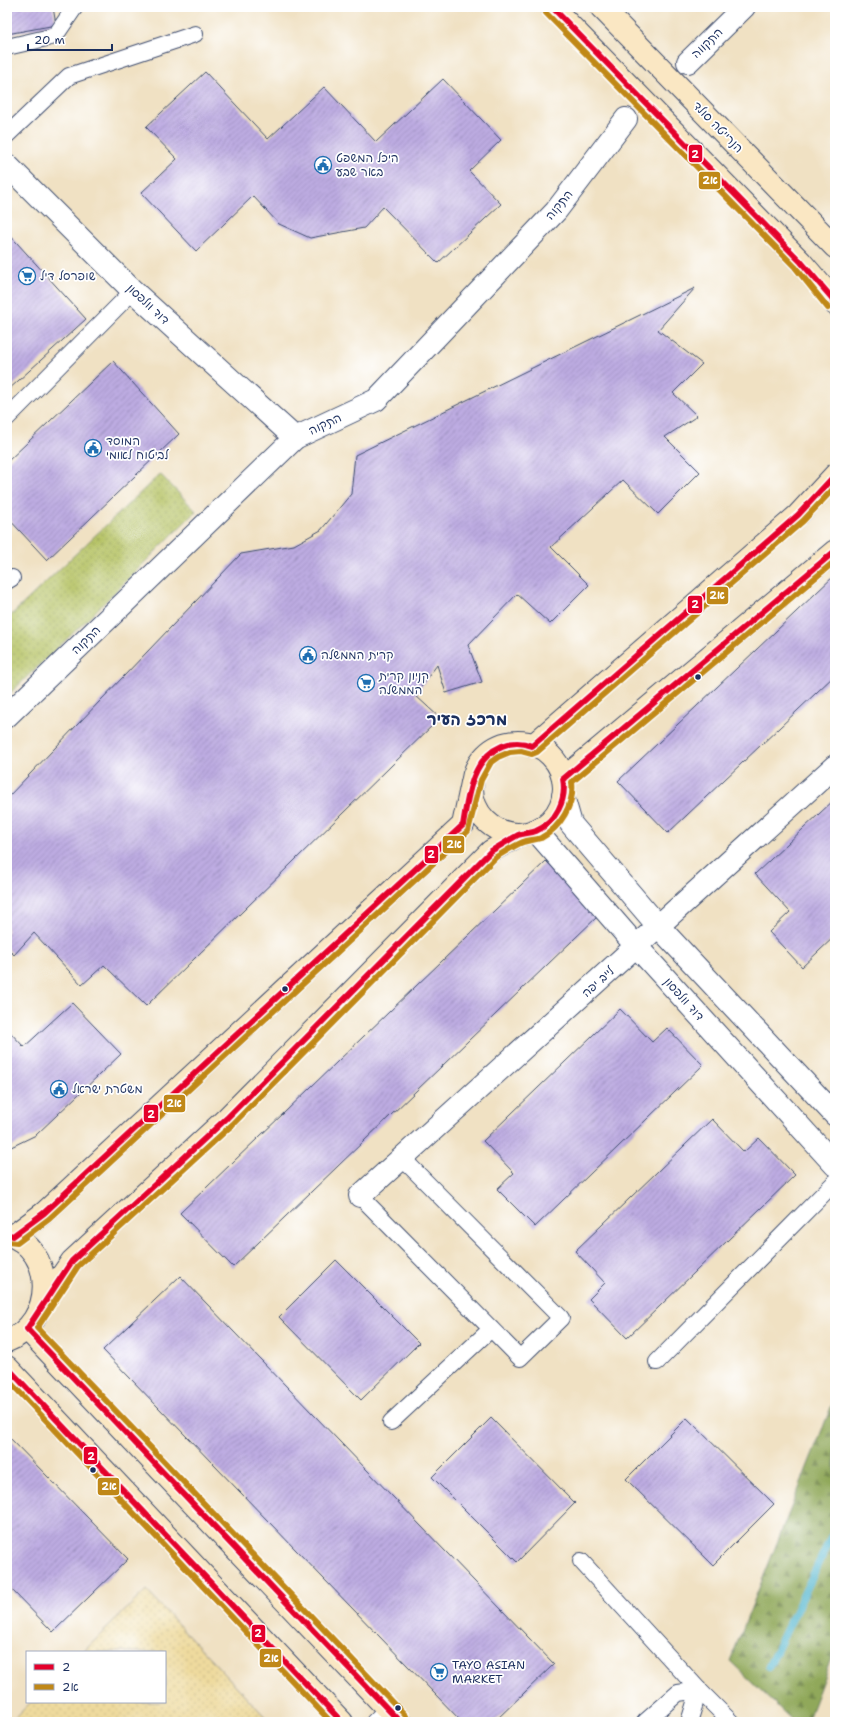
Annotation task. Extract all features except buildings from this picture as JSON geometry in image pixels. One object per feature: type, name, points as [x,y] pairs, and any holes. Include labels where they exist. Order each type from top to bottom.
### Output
[{"type":"street","points":[[552,7],[801,262],[835,304]]},
{"type":"street","name":"הנרייטה סולד","points":[[601,7],[835,247]]},
{"type":"street","name":"התקווה","points":[[688,62],[744,7]]},
{"type":"street","name":"התקוה","points":[[7,716],[295,438],[376,400],[556,211],[626,119]]},
{"type":"street","name":"דוד וולפסון","points":[[7,165],[133,291],[295,438]]},
{"type":"street","points":[[532,746],[798,515],[835,475]]},
{"type":"street","points":[[7,1341],[27,1329],[36,1317],[42,1304],[72,1261],[227,1118],[491,851],[550,822],[559,809],[563,788],[835,551]]},
{"type":"street","points":[[42,1304],[44,1284],[40,1264],[29,1248],[10,1235],[44,1213],[463,825],[477,768],[486,755],[499,746],[513,743],[532,746],[540,748],[551,757],[559,768],[571,824],[659,927],[835,1114]]},
{"type":"street","name":"לייב יפה","points":[[360,1196],[401,1157],[637,947],[835,766]]},
{"type":"street","points":[[472,784],[474,800],[480,814],[491,825],[505,832],[529,832]]},
{"type":"street","name":"דוד וולפסון","points":[[529,832],[637,947],[835,1165]]},
{"type":"street","points":[[27,1329],[388,1718]]},
{"type":"street","points":[[7,1367],[342,1722]]},
{"type":"lane","points":[[7,47],[54,36],[75,7]]},
{"type":"lane","points":[[7,135],[69,76],[195,34]]},
{"type":"lane","points":[[7,418],[133,291]]},
{"type":"lane","points":[[360,1196],[520,1358],[561,1318],[401,1157]]},
{"type":"lane","points":[[657,1362],[835,1182]]},
{"type":"lane","points":[[391,1422],[491,1329]]},
{"type":"lane","points":[[581,1561],[699,1690],[731,1722]]},
{"type":"lane","points":[[645,1722],[678,1693],[699,1690]]},
{"type":"lane","points":[[689,1722],[699,1690]]},
{"type":"green space","points":[[160,474],[196,511],[91,616],[7,696],[7,619]]},
{"type":"green space","points":[[835,1397],[835,1648],[807,1722],[794,1722],[730,1661]]},
{"type":"sand","points":[[146,1590],[270,1722],[11,1722],[30,1703],[166,1703],[166,1651],[84,1651]]},
{"type":"waterway","points":[[769,1666],[835,1530]]},
{"type":"transit line","name":"2","points":[[552,7],[801,262],[832,298],[835,304]]},
{"type":"transit line","name":"2א","points":[[546,13],[795,267],[828,308]]},
{"type":"transit line","name":"2","points":[[7,1234],[13,1236],[44,1213],[463,825],[469,791],[477,769],[492,752],[502,746],[513,743],[521,743],[532,746],[798,515],[835,475]]},
{"type":"transit line","name":"2א","points":[[7,1242],[17,1243],[49,1219],[468,831],[481,780],[491,762],[510,752],[521,751],[532,754],[537,752],[803,521],[835,487]]},
{"type":"transit line","name":"2","points":[[400,1722],[27,1329],[72,1261],[227,1118],[491,851],[518,835],[536,831],[549,822],[558,810],[561,802],[564,787],[563,779],[835,551]]},
{"type":"transit line","name":"2א","points":[[406,1716],[37,1328],[78,1266],[233,1124],[496,857],[523,842],[541,838],[548,834],[560,822],[569,807],[572,782],[835,561]]},
{"type":"transit line","name":"2","points":[[7,1367],[342,1722]]},
{"type":"transit line","name":"2א","points":[[7,1379],[331,1722]]},
{"type":"place","name":"היכל המשפט באר שבע","points":[[323,165]]},
{"type":"place","name":"שופרסל דיל","points":[[27,276]]},
{"type":"place","name":"המוסד לביטוח לאומי","points":[[93,448]]},
{"type":"place","name":"קרית הממשלה","points":[[308,655]]},
{"type":"place","name":"קניון קרית הממשלה","points":[[366,683]]},
{"type":"place","name":"משטרת ישראל","points":[[59,1089]]},
{"type":"place","name":"TAYO ASIAN MARKET","points":[[439,1672]]},
{"type":"district","name":"מרכז העיר","points":[[467,719]]}]
